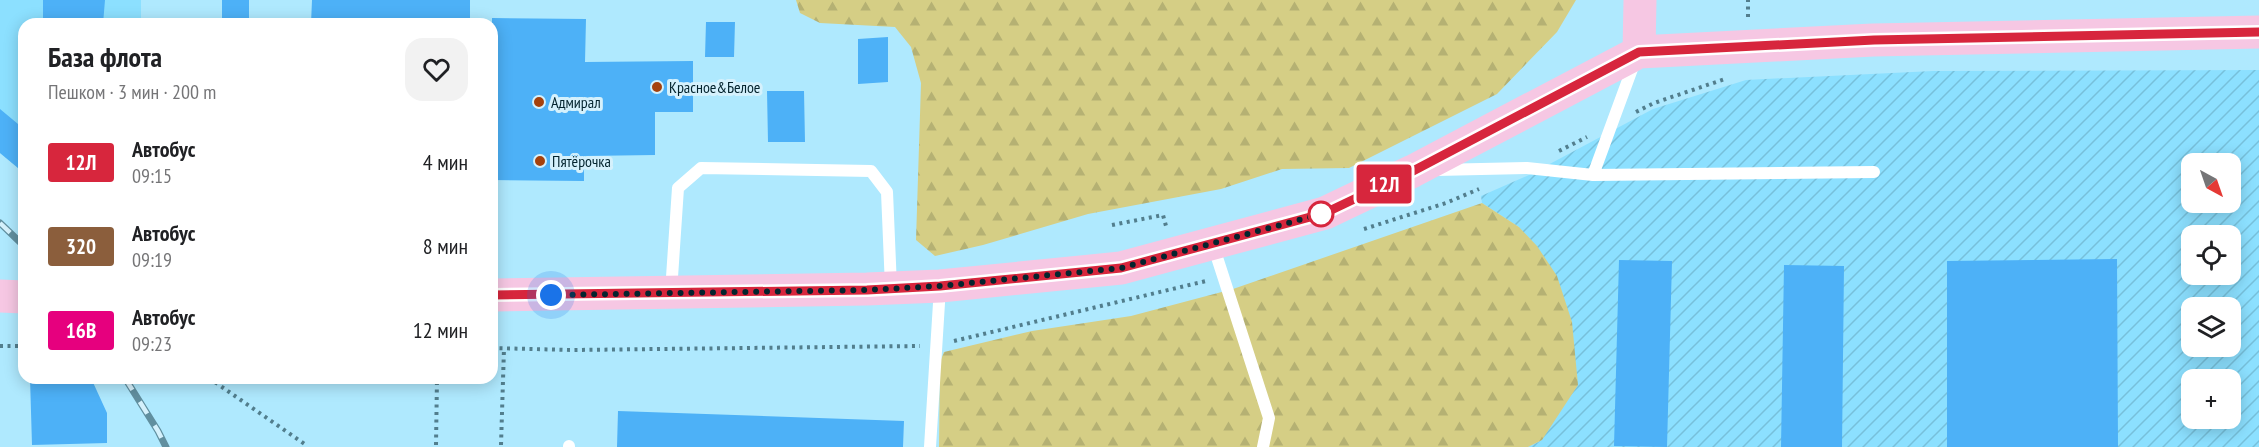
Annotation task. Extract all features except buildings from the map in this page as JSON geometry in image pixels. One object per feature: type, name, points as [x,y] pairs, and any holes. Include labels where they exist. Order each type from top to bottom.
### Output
[{"type":"main road","points":[[1639,52],[1640,0]]},
{"type":"main road","points":[[498,295],[940,286],[1121,268],[1325,213],[1413,171],[1639,52],[1874,40],[2259,32]]},
{"type":"main road","points":[[0,296],[18,297]]},
{"type":"lane","points":[[1593,175],[1639,52]]},
{"type":"lane","points":[[671,293],[678,188],[701,168],[871,171],[887,192],[891,288]]},
{"type":"lane","points":[[1413,171],[1527,168],[1593,175],[1874,172]]},
{"type":"lane","points":[[1213,244],[1269,418],[1263,447]]},
{"type":"lane","points":[[930,447],[940,286]]},
{"type":"path","points":[[0,346],[18,346]]},
{"type":"path","points":[[501,446],[504,348]]},
{"type":"path","points":[[218,384],[306,445]]},
{"type":"path","points":[[436,445],[437,384]]},
{"type":"shaded area","points":[[0,0],[141,0],[141,18],[18,18],[18,168],[0,153]]},
{"type":"shaded area","points":[[2259,70],[2259,447],[1528,447],[1542,440],[1519,227],[1482,203],[1481,196],[1529,175],[1653,109],[1746,80],[1933,71]]},
{"type":"green space","points":[[796,0],[1576,0],[1557,32],[1497,94],[1349,168],[1282,169],[1221,189],[1088,214],[983,245],[935,256],[916,240],[921,83],[911,47],[895,27],[820,23],[800,13]]},
{"type":"green space","points":[[1482,203],[1519,227],[1537,246],[1557,276],[1572,322],[1578,385],[1542,440],[1528,447],[939,447],[940,362],[944,352],[1032,331],[1131,316],[1233,289]]},
{"type":"railway","points":[[0,223],[18,240]]},
{"type":"railway","points":[[129,384],[166,447]]},
{"type":"bus line","name":"12Л","points":[[498,295],[867,290],[940,286],[1121,268],[1325,213],[1413,171],[1639,52],[1874,40],[2259,32]]},
{"type":"place","name":"Красное&Белое","points":[[657,87]]},
{"type":"place","name":"Адмирал","points":[[539,102]]},
{"type":"place","name":"Пятёрочка","points":[[540,161]]},
{"type":"route","points":[[551,295],[867,290],[940,286],[1121,268],[1325,213],[1321,214]]}]
